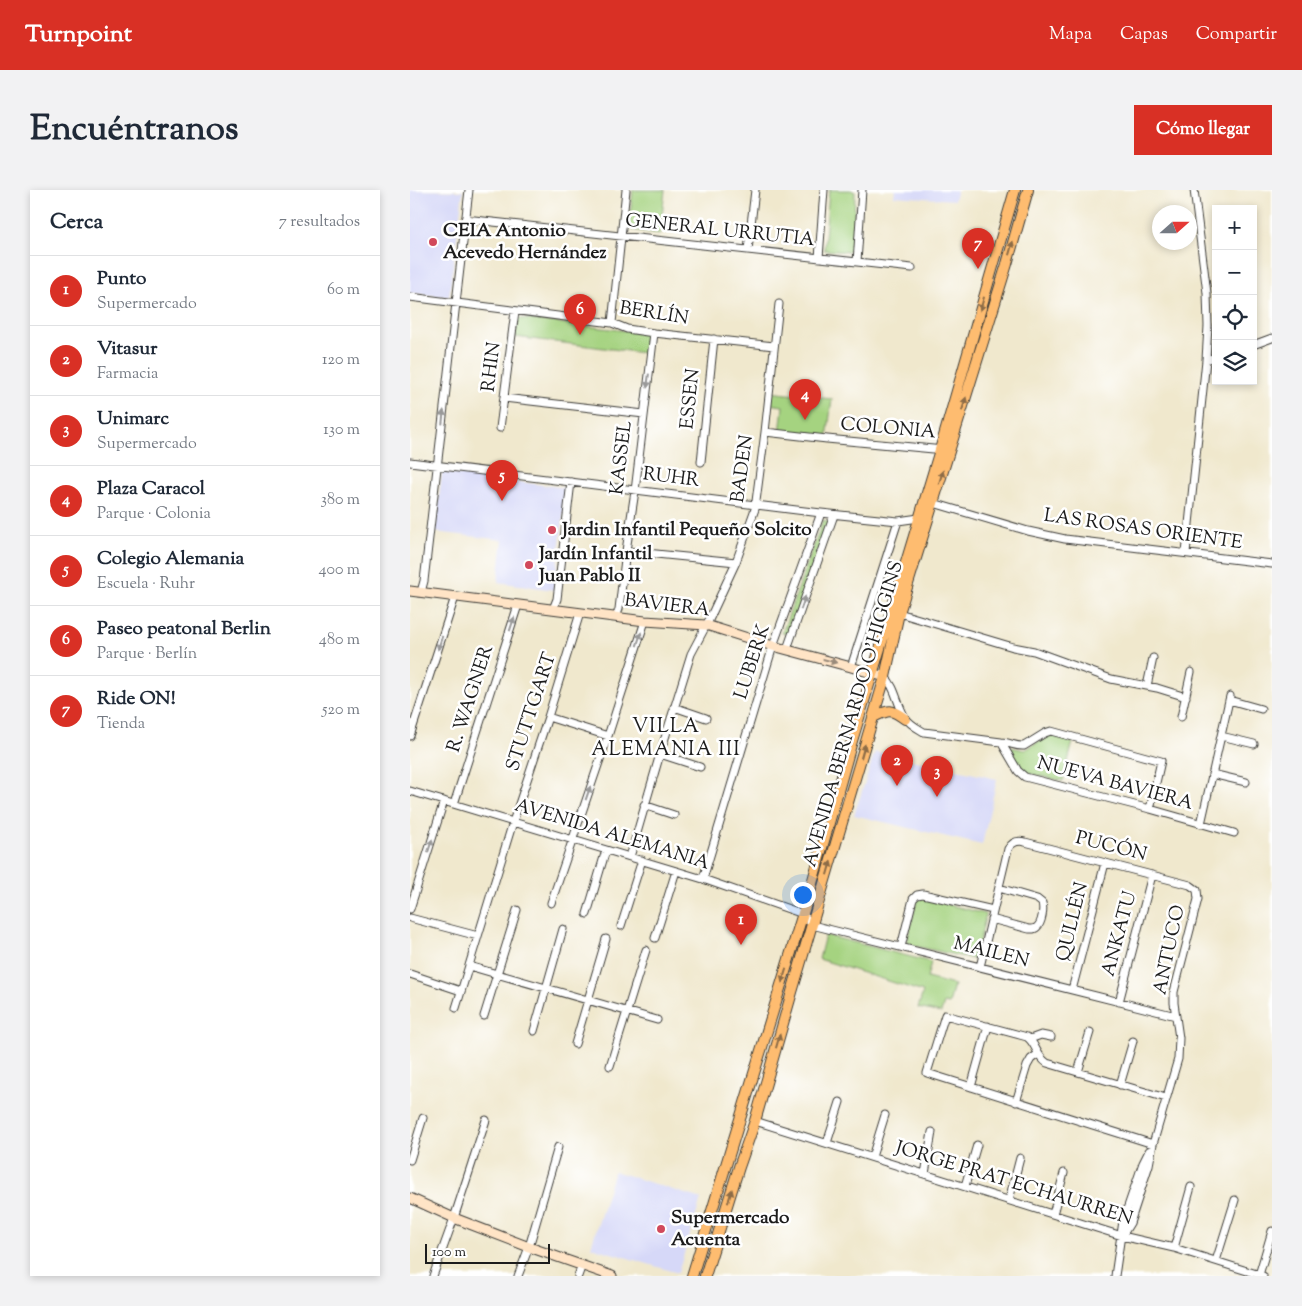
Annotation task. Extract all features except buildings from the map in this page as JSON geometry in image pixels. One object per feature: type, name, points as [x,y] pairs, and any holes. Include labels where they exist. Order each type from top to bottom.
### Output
[{"type":"main road","name":"AVENIDA BERNARDO O'HIGGINS","points":[[945,450],[1015,190]]},
{"type":"main road","name":"AVENIDA BERNARDO O'HIGGINS","points":[[692,1276],[803,914],[873,674],[1028,190]]},
{"type":"main road","name":"AVENIDA BERNARDO O'HIGGINS","points":[[705,1276],[739,1167],[756,1121],[885,677],[923,519]]},
{"type":"main road","points":[[873,717],[887,711],[894,711],[905,719]]},
{"type":"main road","points":[[837,794],[849,798]]},
{"type":"main road","points":[[756,1121],[750,1112],[749,1104],[759,1069],[758,1061]]},
{"type":"main road","points":[[730,1152],[735,1148],[742,1125],[748,1121],[756,1121]]},
{"type":"street","points":[[421,592],[424,581],[438,465],[469,190]]},
{"type":"street","points":[[612,323],[626,190]]},
{"type":"street","points":[[748,250],[755,190]]},
{"type":"street","points":[[820,258],[824,190]]},
{"type":"street","points":[[857,262],[862,190]]},
{"type":"street","points":[[1186,553],[1206,360],[1208,310],[1194,190]]},
{"type":"street","name":"GENERAL URRUTIA","points":[[465,219],[912,268]]},
{"type":"street","name":"BERLÍN","points":[[410,297],[612,323],[627,329],[654,333],[774,346]]},
{"type":"street","name":"BADEN","points":[[630,857],[644,805],[691,654],[736,562],[756,505],[779,304]]},
{"type":"street","name":"RHIN","points":[[500,428],[515,311]]},
{"type":"street","name":"KASSEL","points":[[616,617],[635,491],[654,333]]},
{"type":"street","points":[[1257,343],[1272,338]]},
{"type":"street","name":"ESSEN","points":[[701,462],[714,339]]},
{"type":"street","points":[[1206,360],[1212,358]]},
{"type":"street","points":[[504,398],[644,414]]},
{"type":"street","name":"COLONIA","points":[[765,432],[945,450]]},
{"type":"street","name":"RUHR","points":[[410,462],[821,514],[898,521],[923,519]]},
{"type":"street","points":[[553,609],[556,599],[571,482]]},
{"type":"street","name":"LAS ROSAS ORIENTE","points":[[929,501],[1065,539],[1272,564]]},
{"type":"street","name":"LUBERK","points":[[703,879],[773,646],[821,514]]},
{"type":"street","name":"LUBERK","points":[[787,649],[834,514]]},
{"type":"street","name":"AVENIDA BERNARDO O'HIGGINS","points":[[851,666],[898,521]]},
{"type":"street","points":[[626,551],[736,562]]},
{"type":"street","name":"BAVIERA","points":[[410,591],[645,621],[706,625],[885,677]]},
{"type":"street","points":[[410,736],[456,597]]},
{"type":"street","name":"R. WAGNER","points":[[454,804],[518,605]]},
{"type":"street","name":"STUTTGART","points":[[456,1008],[580,613]]},
{"type":"street","points":[[899,613],[1013,647],[1034,651],[1111,679],[1147,686],[1186,697]]},
{"type":"street","points":[[551,904],[645,621]]},
{"type":"street","points":[[1147,686],[1153,658]]},
{"type":"street","points":[[1181,717],[1191,672]]},
{"type":"street","points":[[885,677],[890,683],[905,719],[924,732],[1024,746],[1051,731],[1162,760],[1150,809]]},
{"type":"street","points":[[1201,824],[1230,698],[1261,708]]},
{"type":"street","points":[[674,707],[706,718]]},
{"type":"street","points":[[548,717],[608,736]]},
{"type":"street","points":[[1221,736],[1254,744]]},
{"type":"street","name":"NUEVA BAVIERA","points":[[1001,742],[1018,771],[1025,777],[1234,833]]},
{"type":"street","points":[[660,754],[700,767]]},
{"type":"street","points":[[1212,774],[1246,782]]},
{"type":"street","name":"AVENIDA ALEMANIA","points":[[410,791],[676,870],[803,914]]},
{"type":"street","points":[[410,909],[444,801]]},
{"type":"street","points":[[644,805],[674,815]]},
{"type":"street","name":"PUCÓN","points":[[999,888],[1008,849],[1014,843],[1022,841],[1190,885],[1197,890]]},
{"type":"street","points":[[587,914],[606,850]]},
{"type":"street","points":[[621,926],[642,860]]},
{"type":"street","name":"QULLÉN","points":[[1072,990],[1105,863]]},
{"type":"street","points":[[655,938],[676,870]]},
{"type":"street","name":"ANKATU","points":[[1119,1002],[1152,875]]},
{"type":"street","points":[[980,967],[993,910],[999,888],[1037,899],[1041,901],[1043,908],[1040,923],[1038,927],[1033,929],[991,919]]},
{"type":"street","name":"ANTUCO","points":[[1115,1276],[1122,1236],[1130,1223],[1149,1166],[1153,1144],[1178,1059],[1179,1038],[1174,992],[1198,899],[1197,890]]},
{"type":"street","points":[[901,947],[913,900],[917,895],[922,894],[993,910]]},
{"type":"street","points":[[484,1016],[517,910]]},
{"type":"street","points":[[803,914],[812,925]]},
{"type":"street","points":[[410,918],[478,936]]},
{"type":"street","name":"MAILEN","points":[[812,925],[1176,1016]]},
{"type":"street","points":[[534,1031],[563,929]]},
{"type":"street","points":[[575,1044],[606,939]]},
{"type":"street","points":[[610,1066],[646,950]]},
{"type":"street","points":[[469,966],[657,1020]]},
{"type":"street","points":[[410,974],[461,991]]},
{"type":"street","points":[[1153,1144],[926,1073],[945,1015],[1022,1035],[1030,1039],[1038,1054],[1047,1063],[1166,1098]]},
{"type":"street","points":[[971,1087],[988,1026]]},
{"type":"street","points":[[1078,1072],[1090,1032]]},
{"type":"street","points":[[1030,1039],[1041,1035],[1052,1037]]},
{"type":"street","points":[[1120,1085],[1133,1041]]},
{"type":"street","points":[[1016,1102],[1028,1063],[1038,1054]]},
{"type":"street","points":[[827,1143],[840,1102]]},
{"type":"street","points":[[872,1157],[885,1115]]},
{"type":"street","points":[[410,1160],[423,1118]]},
{"type":"street","points":[[433,1276],[486,1120]]},
{"type":"street","name":"JORGE PRAT ECHAURREN","points":[[756,1121],[1122,1236],[1174,1248],[1261,1275]]},
{"type":"street","points":[[924,1174],[932,1132]]},
{"type":"street","points":[[965,1186],[977,1145]]},
{"type":"street","points":[[518,1276],[529,1246],[558,1147]]},
{"type":"street","points":[[1009,1200],[1020,1158]]},
{"type":"street","points":[[1054,1214],[1064,1173]]},
{"type":"street","points":[[1174,1248],[1190,1187]]},
{"type":"street","points":[[410,1198],[454,1218],[612,1276]]},
{"type":"street","points":[[1216,1261],[1235,1200]]},
{"type":"street","points":[[1261,1275],[1272,1231]]},
{"type":"street","points":[[578,1276],[582,1265]]},
{"type":"shaded area","name":"CEIA Antonio Acevedo Hernández","points":[[410,190],[463,191],[449,297],[410,293]]},
{"type":"shaded area","points":[[895,190],[957,190],[954,200],[894,196]]},
{"type":"shaded area","points":[[442,472],[567,488],[554,590],[498,582],[503,540],[435,532]]},
{"type":"shaded area","points":[[875,752],[997,779],[982,845],[854,815]]},
{"type":"shaded area","points":[[614,1171],[701,1199],[678,1273],[591,1247]]},
{"type":"green space","points":[[633,190],[665,190],[660,234],[632,230],[629,223]]},
{"type":"green space","points":[[829,190],[851,190],[855,192],[853,247],[849,252],[824,250]]},
{"type":"green space","points":[[517,318],[645,333],[644,353],[515,337]]},
{"type":"green space","points":[[769,392],[832,399],[827,439],[780,434],[783,406],[768,404]]},
{"type":"green space","points":[[823,520],[829,522],[789,635],[782,633]]},
{"type":"green space","points":[[1050,735],[1073,742],[1063,781],[1031,774],[1022,769],[1010,747],[1025,750]]},
{"type":"green space","points":[[922,898],[986,914],[976,956],[973,959],[906,944],[917,900]]},
{"type":"green space","points":[[825,935],[931,962],[927,978],[954,985],[949,1004],[944,1003],[941,1013],[918,1008],[923,992],[819,959]]},
{"type":"place","name":"CEIA Antonio Acevedo Hernández","points":[[433,242]]},
{"type":"place","name":"Ride ON!","points":[[978,269]]},
{"type":"place","name":"Paseo peatonal Berlin","points":[[580,335]]},
{"type":"place","name":"Plaza Caracol","points":[[805,420]]},
{"type":"place","name":"Colegio Alemania","points":[[502,501]]},
{"type":"place","name":"Jardin Infantil Pequeño Solcito","points":[[552,530]]},
{"type":"place","name":"Jardín Infantil Juan Pablo II","points":[[529,565]]},
{"type":"place","name":"Vitasur","points":[[897,786]]},
{"type":"place","name":"Unimarc","points":[[937,797]]},
{"type":"place","name":"Punto","points":[[741,945]]},
{"type":"place","name":"Supermercado Acuenta","points":[[661,1229]]},
{"type":"district","name":"VILLA ALEMANIA III","points":[[666,738]]}]
